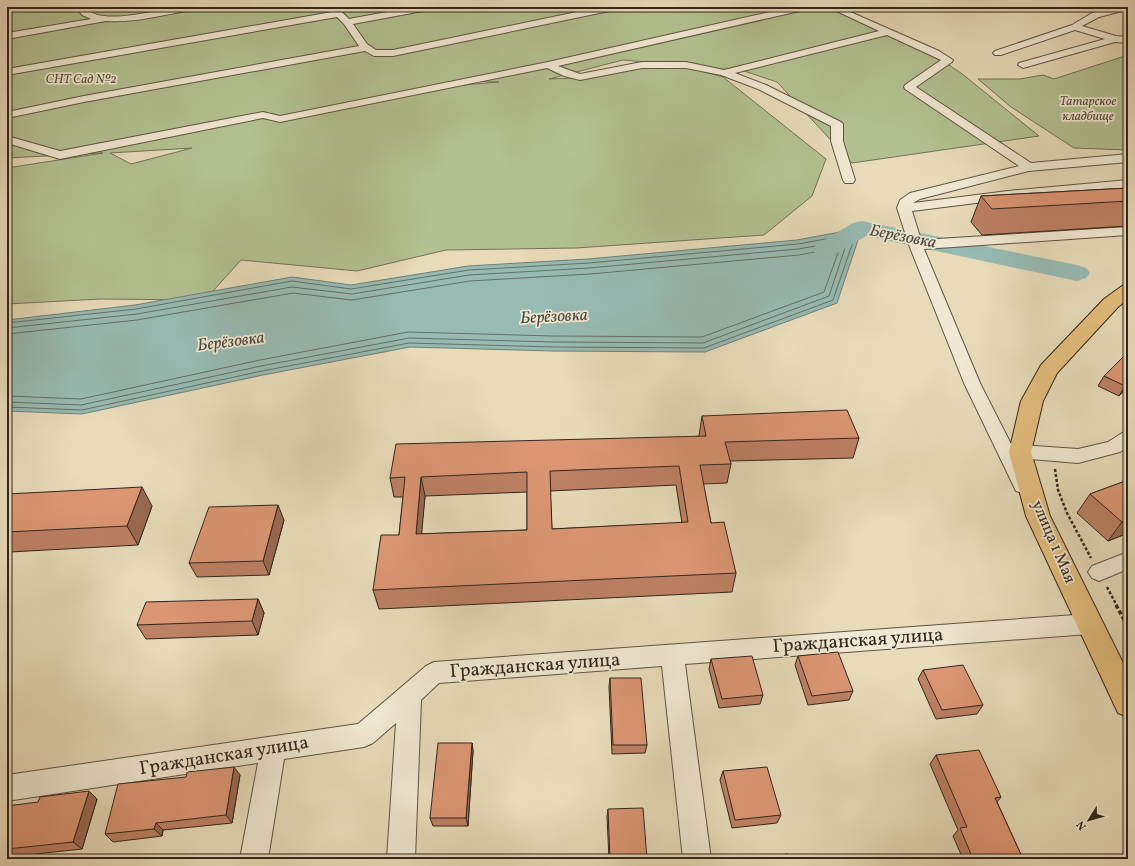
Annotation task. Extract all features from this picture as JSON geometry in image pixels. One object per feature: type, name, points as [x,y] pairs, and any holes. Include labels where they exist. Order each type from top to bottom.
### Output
[{"type":"main road","name":"улица 1 Мая","points":[[1128,290],[1111,303],[1068,346],[1048,370],[1032,401],[1020,452],[1038,516],[1128,703]]},
{"type":"street","points":[[80,7],[86,14],[105,20]]},
{"type":"street","points":[[7,36],[105,20],[136,17],[191,7]]},
{"type":"street","points":[[332,7],[347,22],[366,48],[374,53],[393,53],[614,7]]},
{"type":"street","points":[[347,22],[428,7]]},
{"type":"street","points":[[7,139],[60,155],[262,115],[280,119],[548,65],[804,7]]},
{"type":"street","points":[[832,7],[936,53],[948,60],[909,87],[1029,167]]},
{"type":"street","points":[[998,53],[1075,27],[1095,14],[1114,8],[1128,12]]},
{"type":"street","points":[[7,72],[339,14]]},
{"type":"street","points":[[1075,27],[1115,39],[1128,40]]},
{"type":"street","points":[[724,73],[888,32]]},
{"type":"street","points":[[1023,65],[1115,39]]},
{"type":"street","points":[[7,115],[84,99],[366,48]]},
{"type":"street","points":[[548,65],[568,74],[580,77],[642,65],[686,64],[724,73],[762,87],[837,124],[836,141],[849,180]]},
{"type":"street","points":[[1038,516],[972,383],[916,245],[904,210],[905,203],[915,196],[1029,167],[1128,158]]},
{"type":"street","points":[[904,210],[1008,195],[1128,184]]},
{"type":"street","points":[[916,245],[1128,231]]},
{"type":"street","points":[[1020,452],[1078,456],[1114,446],[1128,438]]},
{"type":"street","points":[[1099,572],[1128,560]]},
{"type":"street","name":"Гражданская улица","points":[[7,788],[364,735],[434,673],[1089,624]]},
{"type":"street","points":[[672,656],[697,859]]},
{"type":"street","points":[[401,859],[409,695]]},
{"type":"street","points":[[254,859],[273,748]]},
{"type":"path","points":[[1052,454],[1058,490],[1067,513],[1128,627]]},
{"type":"green space","name":"СНТ Сад №2","points":[[15,7],[829,7],[925,49],[961,73],[1039,136],[852,163],[777,82],[744,71],[683,66],[723,77],[826,159],[812,196],[764,235],[576,248],[446,250],[357,271],[241,260],[205,300],[100,299],[7,304],[7,168],[103,153],[7,158],[7,18]],"holes":[[[623,60],[645,62],[576,78],[549,79]],[[453,81],[499,82],[452,86],[341,106]],[[192,148],[131,164],[110,153]]]},
{"type":"green space","name":"Татарское кладбище","points":[[1128,55],[1128,150],[1074,148],[1011,107],[978,79],[1020,79],[1043,75],[1054,79]]},
{"type":"water","points":[[862,228],[837,303],[705,352],[553,351],[410,347],[263,375],[82,414],[7,411],[7,320],[135,305],[292,277],[351,285],[468,266],[588,259],[797,240]]},
{"type":"building","points":[[1128,188],[1128,201],[992,209],[981,196]]},
{"type":"building","points":[[1128,352],[1128,383],[1125,386],[1104,376]]},
{"type":"building","points":[[847,410],[859,438],[725,442],[731,464],[700,465],[711,523],[724,522],[736,573],[373,590],[381,535],[399,535],[405,477],[390,478],[396,444],[706,436],[702,416]],"holes":[[[679,466],[688,522],[552,529],[550,471]],[[527,472],[527,530],[416,534],[421,477]]]},
{"type":"building","points":[[1128,480],[1128,520],[1122,522],[1090,494]]},
{"type":"building","points":[[142,487],[127,526],[7,532],[7,494]]},
{"type":"building","points":[[278,505],[263,561],[189,563],[209,507]]},
{"type":"building","points":[[258,599],[252,621],[137,625],[146,602]]},
{"type":"building","points":[[838,652],[853,691],[812,696],[798,656]]},
{"type":"building","points":[[752,656],[763,695],[722,699],[711,659]]},
{"type":"building","points":[[963,665],[983,705],[942,710],[923,670]]},
{"type":"building","points":[[610,678],[641,678],[647,745],[613,745]]},
{"type":"building","points":[[438,743],[472,743],[466,818],[430,818]]},
{"type":"building","points":[[979,750],[1001,797],[995,798],[1023,859],[973,859],[960,828],[967,827],[936,755]]},
{"type":"building","points":[[234,767],[226,815],[156,823],[154,829],[105,834],[118,784],[186,777],[187,772]]},
{"type":"building","points":[[767,767],[781,815],[735,820],[723,771]]},
{"type":"building","points":[[89,791],[73,842],[7,849],[7,806],[38,802],[40,797]]},
{"type":"building","points":[[643,808],[647,859],[610,859],[608,809]]},
{"type":"building","points":[[788,854],[789,859],[743,859]]},
{"type":"waterway","name":"Берёзовка","points":[[825,250],[862,228],[1077,273]]}]
